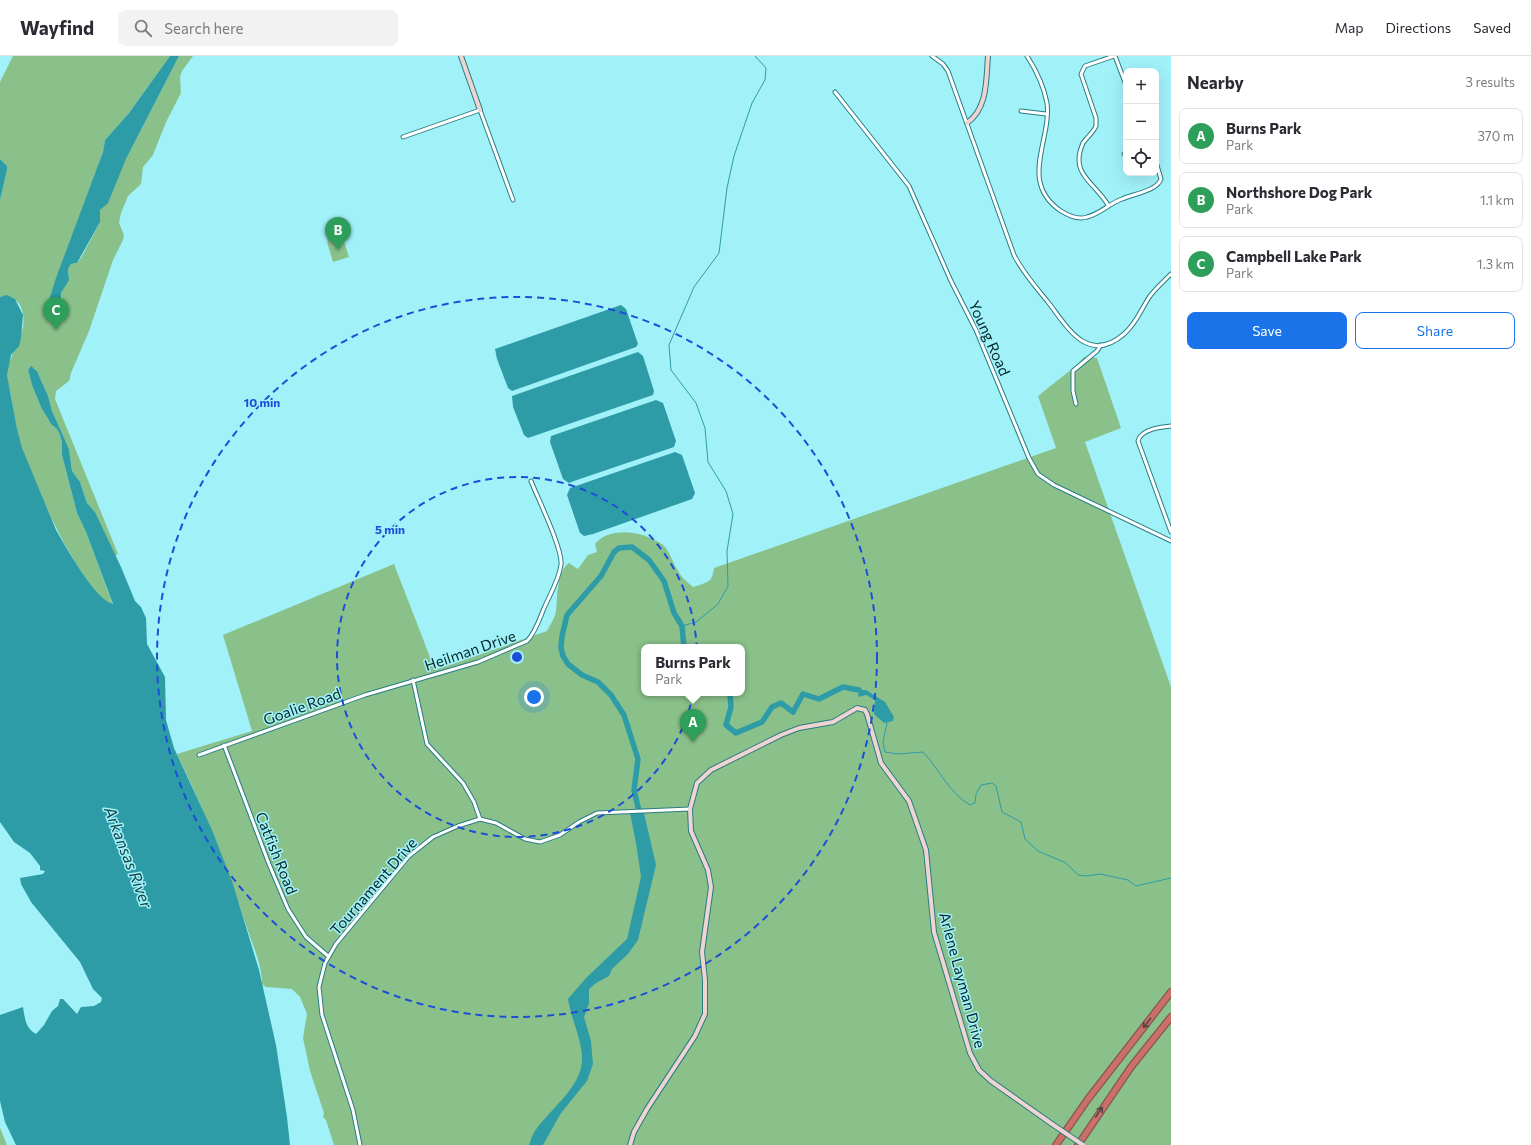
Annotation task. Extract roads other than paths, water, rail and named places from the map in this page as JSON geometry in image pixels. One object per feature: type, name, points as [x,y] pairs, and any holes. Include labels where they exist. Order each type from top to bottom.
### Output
[{"type":"highway","points":[[1056,1145],[1088,1099],[1171,992]]},
{"type":"highway","points":[[1078,1145],[1131,1067],[1171,1017]]},
{"type":"street","points":[[461,56],[513,200]]},
{"type":"street","points":[[932,56],[943,64],[948,71],[1011,248],[1022,270],[1076,337],[1089,344],[1101,345],[1118,339],[1134,323],[1150,296],[1171,274]]},
{"type":"street","points":[[967,123],[976,116],[981,106],[988,56]]},
{"type":"street","points":[[1027,56],[1035,70],[1047,106],[1038,168],[1041,183],[1048,199],[1066,214],[1080,218],[1094,215],[1108,205],[1157,185],[1161,177],[1159,171]]},
{"type":"street","points":[[1108,205],[1080,169],[1079,160],[1083,144],[1095,129],[1096,121],[1081,74],[1085,66],[1114,56],[1123,78]]},
{"type":"street","name":"Young Road","points":[[835,92],[909,186],[951,281],[976,330],[1026,451],[1038,474],[1060,488],[1171,541]]},
{"type":"street","points":[[403,137],[480,110]]},
{"type":"street","points":[[1021,111],[1046,114]]},
{"type":"street","points":[[1076,404],[1073,391],[1073,371],[1097,351],[1101,345]]},
{"type":"street","points":[[1171,426],[1145,432],[1140,436],[1138,441],[1171,532]]},
{"type":"street","name":"Heilman Drive","points":[[413,680],[478,662],[505,652],[525,643],[532,634],[559,572],[561,560],[559,547],[531,481]]},
{"type":"street","points":[[413,680],[418,710],[427,744],[463,783],[474,802],[480,819],[496,823],[526,839],[540,842],[560,835],[591,815],[630,811],[690,809]]},
{"type":"street","name":"Goalie Road","points":[[199,755],[357,698],[413,680]]},
{"type":"street","name":"Arlene Layman Drive","points":[[630,1145],[634,1132],[646,1109],[695,1036],[705,1014],[705,980],[702,952],[711,887],[708,870],[692,834],[690,809],[696,783],[710,770],[787,732],[833,722],[853,708],[864,710],[881,763],[909,801],[926,850],[930,876],[934,932],[962,1030],[972,1058],[979,1070],[991,1081],[1083,1145]]},
{"type":"street","name":"Catfish Road","points":[[224,746],[269,864],[288,909],[306,937],[328,956]]},
{"type":"street","name":"Tournament Drive","points":[[360,1145],[353,1110],[320,1009],[319,987],[328,956],[336,944],[415,850],[432,837],[480,819]]},
{"type":"water","points":[[170,56],[179,56],[126,159],[108,203],[100,210],[100,222],[77,263],[71,264],[68,269],[69,280],[61,293],[61,303],[47,315],[46,310],[56,278],[103,152],[105,140],[129,113]]},
{"type":"water","points":[[0,159],[7,166],[7,170],[0,200]]},
{"type":"water","name":"Arkansas River","points":[[7,295],[15,299],[23,315],[19,346],[11,355],[7,375],[22,448],[56,530],[90,583],[98,593],[113,604],[86,532],[77,513],[62,455],[60,435],[57,429],[51,424],[41,407],[32,385],[28,370],[31,366],[37,371],[48,396],[52,411],[69,449],[72,471],[80,482],[87,503],[95,512],[135,601],[141,607],[146,618],[147,644],[165,677],[166,720],[174,748],[212,830],[233,884],[259,970],[276,1045],[290,1145],[16,1145],[5,1122],[0,1101],[0,1015],[23,1007],[28,1026],[32,1032],[36,1034],[44,1025],[52,1011],[58,1006],[60,999],[63,999],[77,1014],[81,1007],[94,1006],[101,1002],[102,998],[93,989],[80,962],[31,902],[21,884],[20,878],[43,874],[45,871],[40,870],[40,866],[30,853],[14,842],[0,822],[0,297]]},
{"type":"water","points":[[621,305],[626,309],[638,344],[636,347],[512,391],[508,388],[497,359],[495,349]]},
{"type":"water","points":[[638,352],[643,356],[654,391],[653,395],[528,438],[524,435],[513,407],[512,396]]},
{"type":"water","points":[[656,400],[663,403],[676,441],[674,447],[569,483],[563,479],[550,442],[551,436]]},
{"type":"water","points":[[675,452],[682,455],[695,493],[692,499],[593,534],[584,536],[580,533],[567,495],[570,488]]},
{"type":"water","points":[[859,690],[866,690],[885,702],[894,717],[893,721],[884,723],[874,714],[875,700],[866,695],[858,697]]},
{"type":"water","points":[[630,813],[644,813],[656,865],[638,940],[628,954],[612,969],[609,976],[596,983],[589,989],[589,1003],[584,1017],[591,1041],[593,1064],[587,1081],[561,1113],[543,1145],[529,1145],[532,1136],[541,1123],[571,1089],[581,1069],[582,1052],[568,999],[586,978],[627,939],[641,877]]},
{"type":"waterway","points":[[682,626],[696,622],[718,604],[728,586],[727,551],[733,514],[726,491],[708,462],[705,428],[696,403],[671,370],[669,345],[694,287],[719,253],[727,188],[734,156],[752,103],[765,80],[766,68],[755,56]]},
{"type":"waterway","points":[[639,811],[634,790],[638,759],[624,715],[611,695],[598,682],[582,675],[568,664],[563,656],[561,648],[562,636],[567,615],[601,576],[614,552],[619,548],[632,547],[649,560],[664,581],[674,613],[682,626],[684,644]]},
{"type":"waterway","points":[[730,696],[731,707],[726,725],[736,733],[762,722],[772,707],[781,703],[793,712],[803,694],[819,699],[843,687],[859,690]]},
{"type":"waterway","points":[[887,723],[883,742],[885,752],[898,754],[923,752],[956,794],[970,805],[975,803],[976,794],[981,785],[992,783],[996,786],[1002,812],[1021,822],[1025,839],[1038,851],[1066,863],[1078,875],[1086,876],[1100,874],[1128,880],[1136,886],[1171,878]]},
{"type":"place","name":"Northshore Dog Park","points":[[338,250]]},
{"type":"place","name":"Campbell Lake Park","points":[[56,330]]},
{"type":"place","name":"Burns Park","points":[[693,742]]}]
